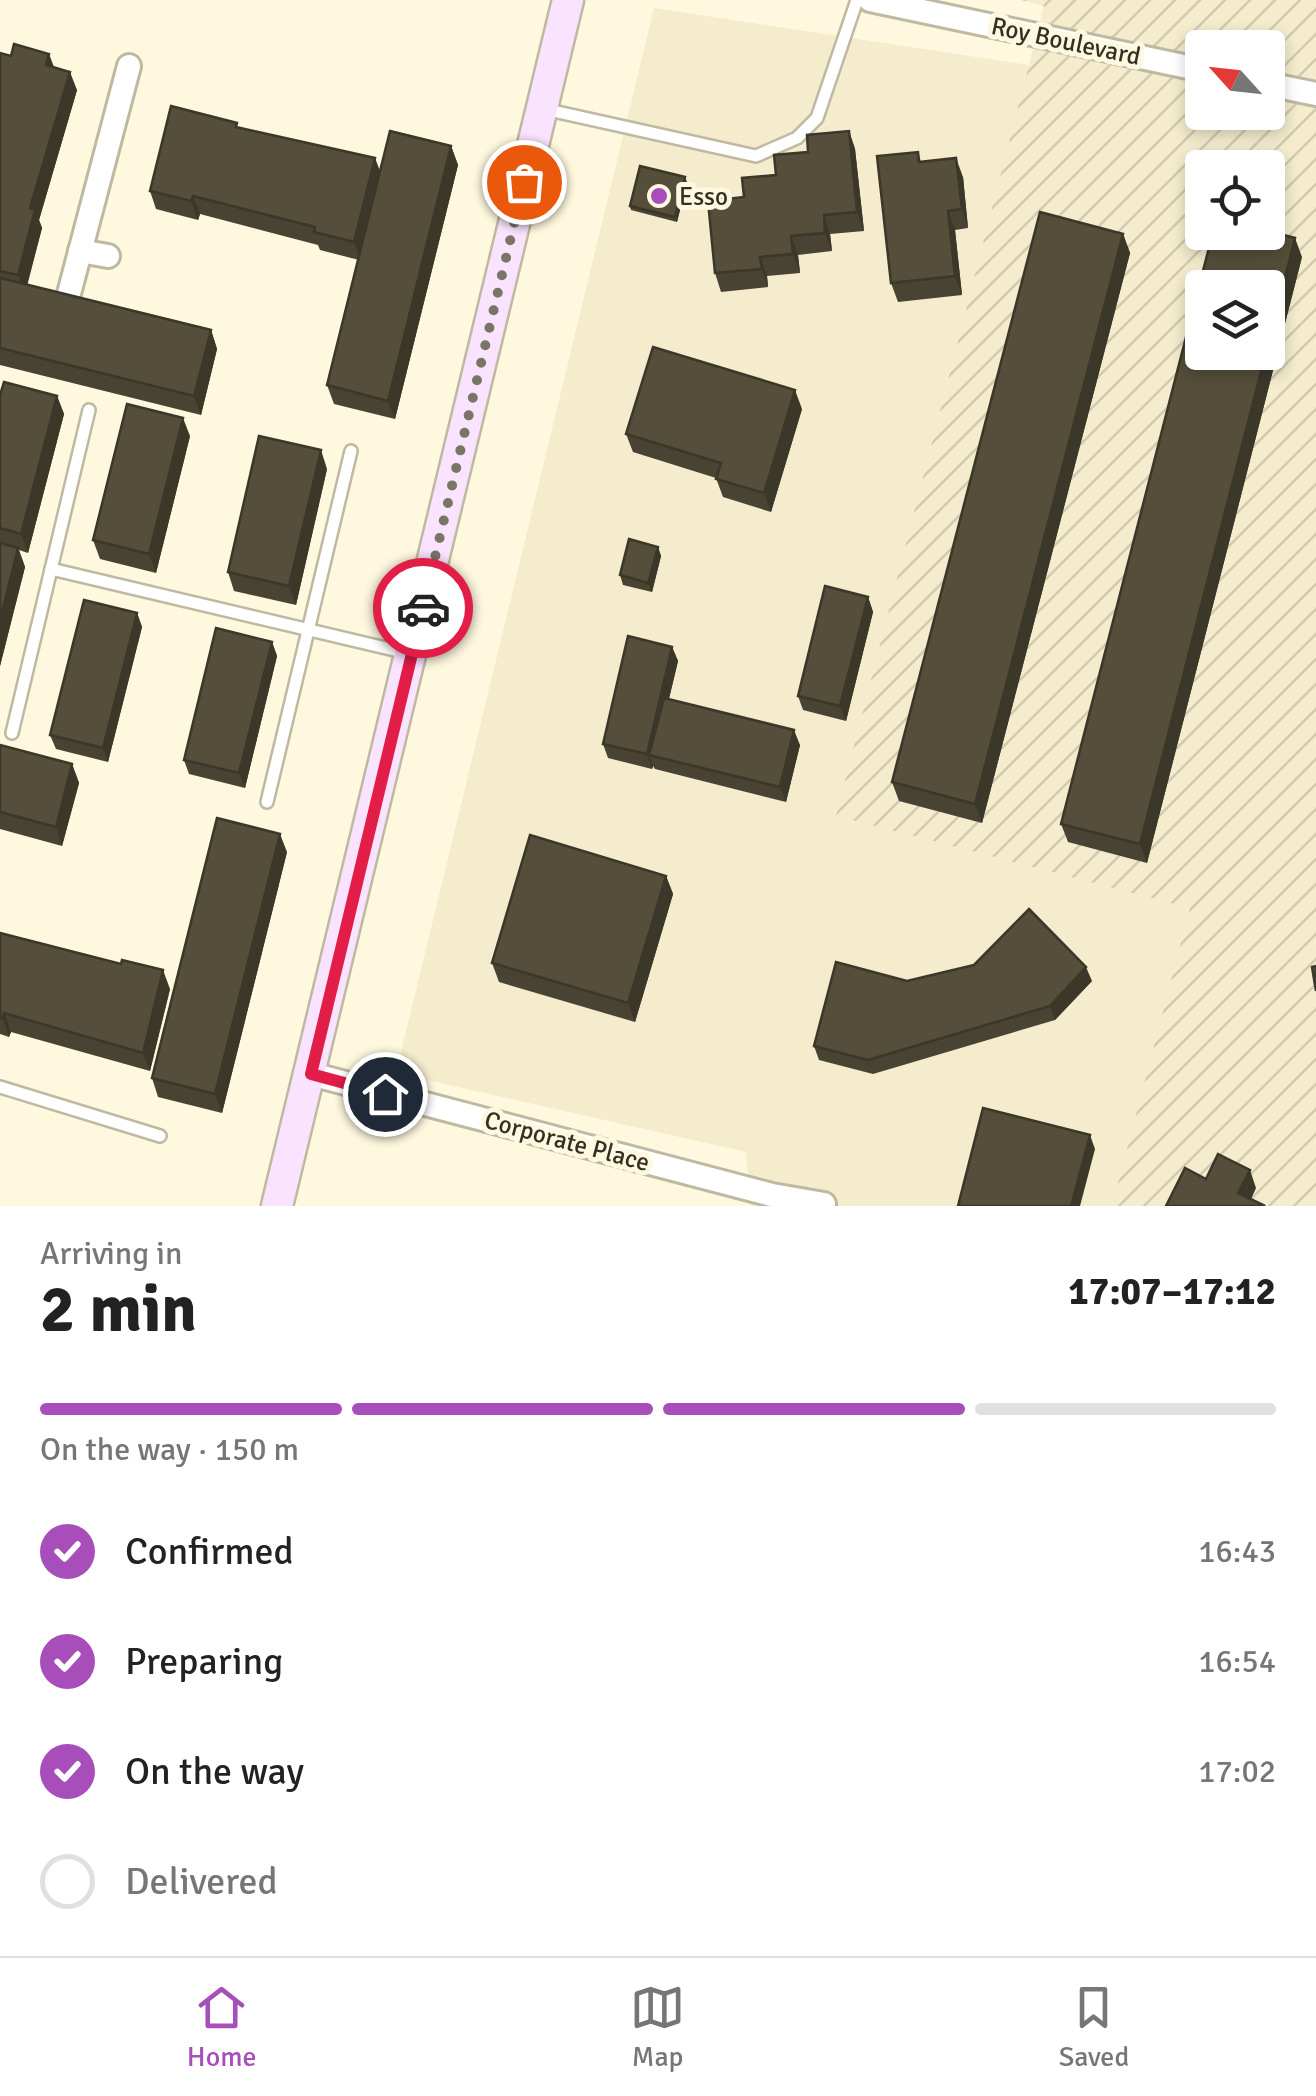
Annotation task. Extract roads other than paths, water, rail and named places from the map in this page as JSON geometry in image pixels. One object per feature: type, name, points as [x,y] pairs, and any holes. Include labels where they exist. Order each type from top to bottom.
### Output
[{"type":"main road","points":[[277,1206],[568,0]]},
{"type":"street","name":"Roy Boulevard","points":[[870,0],[1185,66]]},
{"type":"street","points":[[66,305],[129,66]]},
{"type":"street","points":[[1285,88],[1316,94]]},
{"type":"street","points":[[80,250],[108,256]]},
{"type":"street","name":"Corporate Place","points":[[311,1074],[772,1196],[824,1204]]},
{"type":"lane","points":[[542,109],[756,156],[797,138],[817,118],[857,0]]},
{"type":"lane","points":[[12,732],[89,410]]},
{"type":"lane","points":[[267,802],[351,451]]},
{"type":"lane","points":[[51,568],[412,654]]},
{"type":"lane","points":[[0,1088],[160,1136]]},
{"type":"place","name":"Esso","points":[[659,196]]}]
